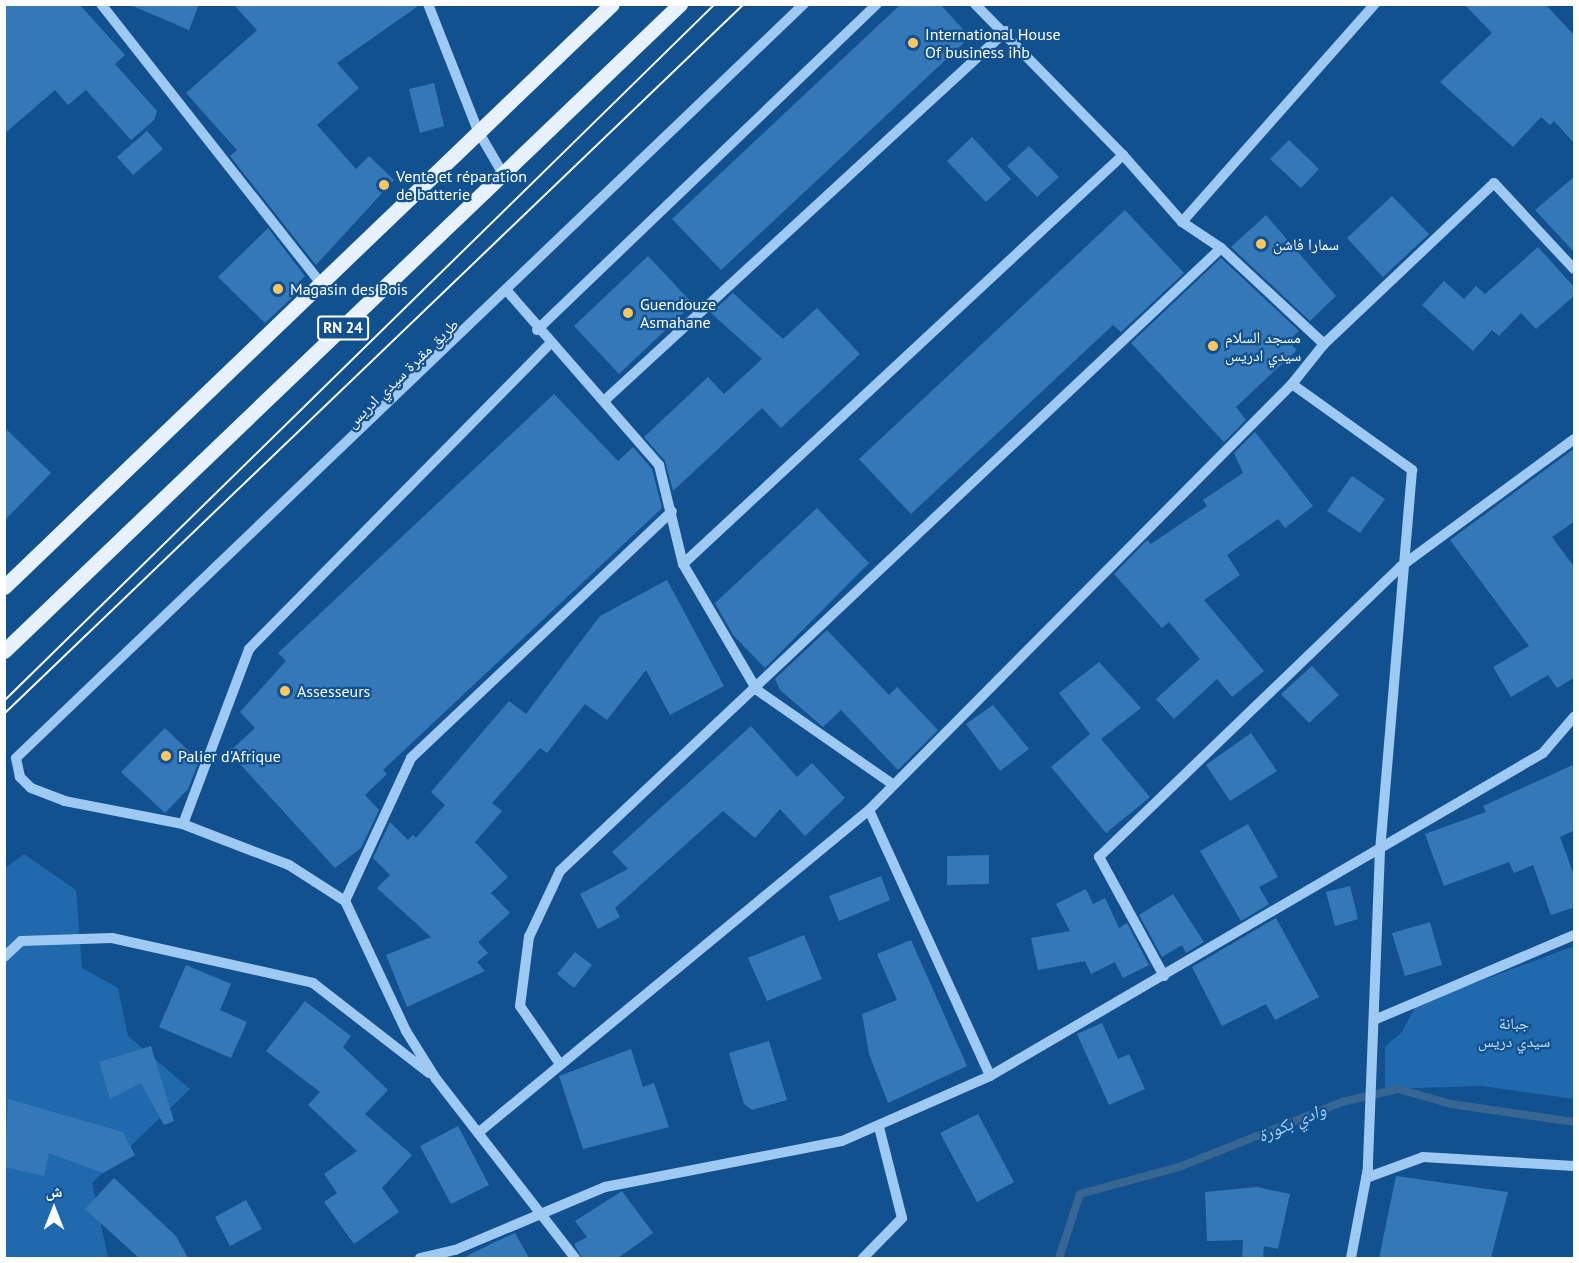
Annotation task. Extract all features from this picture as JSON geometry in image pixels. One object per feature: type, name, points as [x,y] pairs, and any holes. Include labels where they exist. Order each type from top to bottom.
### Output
[{"type":"main road","name":"RN 24","points":[[4,587],[612,4]]},
{"type":"main road","name":"RN 24","points":[[4,651],[680,4]]},
{"type":"street","points":[[101,4],[321,284]]},
{"type":"street","points":[[428,4],[478,131],[503,174]]},
{"type":"street","name":"طريق مقبرة سيدي ادريس","points":[[183,824],[48,794],[20,777],[16,758],[508,292],[804,4]]},
{"type":"street","points":[[537,330],[877,4]]},
{"type":"street","points":[[975,4],[1006,31],[1123,155],[1182,222],[1221,248],[1324,344]]},
{"type":"street","points":[[1182,222],[1375,4]]},
{"type":"street","points":[[604,400],[1006,31]]},
{"type":"street","points":[[683,564],[1123,155]]},
{"type":"street","points":[[478,1132],[869,810],[892,784],[1292,384],[1324,344],[1494,183],[1575,268]]},
{"type":"street","points":[[560,1064],[520,1006],[529,937],[560,871],[757,690],[1221,248]]},
{"type":"street","points":[[508,292],[537,330],[604,400],[659,465],[683,564],[757,690],[892,784]]},
{"type":"street","points":[[550,344],[249,649],[183,824],[289,865],[345,901],[406,1031],[436,1078],[575,1258]]},
{"type":"street","points":[[1292,384],[1412,470],[1400,567],[1380,850],[1367,1173],[1351,1258]]},
{"type":"street","points":[[1164,976],[1099,857],[1400,567],[1575,439]]},
{"type":"street","points":[[345,901],[411,758],[672,511]]},
{"type":"street","points":[[420,1258],[454,1254],[540,1212],[605,1187],[842,1141],[879,1127],[990,1076],[1543,753],[1575,717]]},
{"type":"street","points":[[869,810],[990,1076]]},
{"type":"street","points":[[1374,1020],[1575,935]]},
{"type":"street","points":[[4,957],[21,941],[111,938],[313,982],[436,1078]]},
{"type":"street","points":[[863,1258],[902,1218],[879,1127]]},
{"type":"street","points":[[1367,1173],[1423,1157],[1575,1166]]},
{"type":"green space","points":[[24,854],[76,890],[82,968],[118,988],[128,1036],[190,1089],[92,1183],[108,1258],[5,1258],[4,869]]},
{"type":"green space","name":"جبانة سيدي دريس","points":[[1574,946],[1574,1099],[1482,1086],[1385,1089],[1385,1047],[1402,1032],[1416,1005]]},
{"type":"building","points":[[4,4],[79,4],[125,55],[115,64],[157,111],[154,120],[131,140],[86,90],[68,105],[55,90],[4,134]]},
{"type":"building","points":[[128,4],[199,4],[189,30]]},
{"type":"building","points":[[233,4],[421,4],[337,63],[359,88],[317,125],[356,169],[369,156],[394,180],[316,265],[230,156],[237,150],[186,93],[257,30]]},
{"type":"building","points":[[901,4],[940,4],[970,37],[721,270],[672,219]]},
{"type":"building","points":[[1464,4],[1545,4],[1575,36],[1575,144],[1554,121],[1550,125],[1541,117],[1513,147],[1440,82],[1492,33]]},
{"type":"building","points":[[434,83],[444,126],[420,133],[409,89]]},
{"type":"building","points":[[147,131],[163,149],[133,175],[117,157]]},
{"type":"building","points":[[972,137],[1011,179],[986,202],[947,161]]},
{"type":"building","points":[[1289,140],[1319,169],[1301,188],[1270,159]]},
{"type":"building","points":[[1029,146],[1059,177],[1037,197],[1007,166]]},
{"type":"building","points":[[1575,176],[1575,253],[1535,210]]},
{"type":"building","points":[[1392,196],[1429,234],[1383,277],[1347,238]]},
{"type":"building","points":[[1125,210],[1184,273],[1121,332],[1113,325],[911,514],[859,459]]},
{"type":"building","points":[[1266,215],[1336,296],[1310,321],[1231,247]]},
{"type":"building","points":[[268,228],[305,276],[296,285],[301,289],[265,323],[218,277]]},
{"type":"building","points":[[1538,247],[1575,288],[1575,295],[1536,329],[1521,313],[1499,336],[1492,330],[1473,351],[1422,305],[1444,281],[1464,299],[1476,286],[1485,294]]},
{"type":"building","points":[[648,256],[693,304],[619,374],[574,326]]},
{"type":"building","name":"مسجد السلام سيدي ادريس","points":[[1221,258],[1299,331],[1288,341],[1297,350],[1236,407],[1246,420],[1224,442],[1131,343]]},
{"type":"building","points":[[733,293],[783,339],[817,308],[860,354],[781,428],[762,408],[673,491],[665,461],[644,437],[708,377],[724,394],[762,359],[711,313]]},
{"type":"building","points":[[554,394],[618,461],[633,447],[652,469],[662,508],[383,770],[387,774],[365,795],[379,810],[361,848],[335,868],[229,752],[255,728],[240,712],[286,661],[278,653]]},
{"type":"building","points":[[4,427],[51,473],[4,521]]},
{"type":"building","points":[[1255,432],[1313,506],[1285,528],[1278,519],[1227,555],[1240,575],[1204,600],[1264,671],[1232,697],[1217,679],[1174,719],[1156,699],[1200,659],[1169,622],[1162,628],[1114,574],[1147,540],[1151,544],[1207,506],[1203,500],[1243,473],[1234,453]]},
{"type":"building","points":[[1575,448],[1575,521],[1552,537],[1575,568],[1575,677],[1557,688],[1548,675],[1511,697],[1493,667],[1529,646],[1450,540]]},
{"type":"building","points":[[1352,476],[1385,499],[1360,533],[1327,511]]},
{"type":"building","points":[[817,508],[869,563],[765,668],[733,635],[715,603]]},
{"type":"building","points":[[667,580],[724,686],[670,715],[646,670],[607,720],[585,704],[547,753],[540,748],[492,803],[502,811],[475,842],[508,877],[491,893],[510,913],[478,942],[488,953],[477,962],[485,971],[407,1007],[386,955],[431,937],[377,888],[390,875],[373,858],[390,822],[408,840],[413,835],[416,838],[445,805],[431,792],[509,701],[526,714],[600,616]]},
{"type":"building","points":[[827,630],[889,695],[897,687],[938,730],[898,770],[841,710],[823,727],[780,690],[775,679]]},
{"type":"building","points":[[1099,662],[1141,708],[1101,739],[1150,797],[1106,833],[1051,767],[1090,734],[1059,693]]},
{"type":"building","points":[[1312,666],[1339,695],[1309,723],[1281,694]]},
{"type":"building","points":[[993,705],[1029,749],[1000,771],[966,724]]},
{"type":"building","points":[[751,726],[797,777],[812,763],[845,798],[805,836],[780,809],[755,838],[723,811],[615,908],[620,917],[598,929],[580,894],[628,869],[612,852]]},
{"type":"building","points":[[165,728],[199,761],[188,789],[165,813],[121,772]]},
{"type":"building","points":[[1251,733],[1277,771],[1230,801],[1206,765]]},
{"type":"building","points":[[1575,764],[1575,830],[1560,837],[1575,878],[1575,907],[1551,915],[1533,865],[1514,873],[1509,862],[1444,886],[1425,834],[1486,812],[1483,806]]},
{"type":"building","points":[[1248,824],[1278,877],[1259,887],[1269,904],[1241,921],[1200,851]]},
{"type":"building","points":[[989,855],[989,884],[947,885],[947,856]]},
{"type":"building","points":[[881,876],[890,900],[839,921],[829,896]]},
{"type":"building","points":[[1350,886],[1358,919],[1335,926],[1326,892]]},
{"type":"building","points":[[1086,889],[1093,904],[1105,898],[1119,928],[1127,923],[1149,965],[1123,978],[1115,962],[1091,974],[1085,961],[1038,970],[1031,938],[1070,931],[1056,904]]},
{"type":"building","points":[[1173,894],[1204,942],[1186,953],[1182,945],[1162,957],[1139,915]]},
{"type":"building","points":[[1276,918],[1319,997],[1275,1020],[1266,1004],[1222,1026],[1192,967]]},
{"type":"building","points":[[1430,922],[1442,965],[1405,976],[1392,933]]},
{"type":"building","points":[[804,935],[822,979],[767,1001],[748,958]]},
{"type":"building","points":[[911,940],[967,1066],[888,1103],[869,1054],[862,1014],[897,1000],[877,954]]},
{"type":"building","points":[[575,952],[592,965],[574,988],[557,974]]},
{"type":"building","points":[[186,965],[231,984],[220,1010],[247,1022],[231,1058],[159,1027]]},
{"type":"building","points":[[305,1001],[351,1036],[343,1047],[388,1090],[365,1114],[412,1155],[382,1188],[399,1212],[354,1244],[324,1202],[337,1193],[324,1174],[357,1151],[308,1105],[320,1092],[266,1051]]},
{"type":"building","points":[[1102,1023],[1118,1059],[1129,1054],[1145,1089],[1109,1105],[1077,1034]]},
{"type":"building","points":[[769,1041],[787,1100],[752,1110],[744,1104],[729,1053]]},
{"type":"building","points":[[151,1046],[174,1121],[164,1125],[141,1083],[110,1099],[99,1062]]},
{"type":"building","points":[[631,1049],[643,1087],[654,1083],[669,1127],[583,1149],[559,1076]]},
{"type":"building","points":[[8,1099],[123,1132],[135,1155],[103,1173],[49,1153],[44,1176],[4,1167]]},
{"type":"building","points":[[978,1114],[1014,1182],[977,1202],[940,1133]]},
{"type":"building","points":[[458,1126],[489,1185],[451,1204],[420,1146]]},
{"type":"building","points":[[1396,1176],[1508,1192],[1491,1258],[1379,1258]]},
{"type":"building","points":[[114,1178],[176,1236],[188,1258],[139,1258],[85,1209]]},
{"type":"building","points":[[1257,1187],[1290,1194],[1278,1249],[1264,1246],[1263,1258],[1242,1258],[1243,1240],[1207,1241],[1205,1192]]},
{"type":"building","points":[[622,1191],[653,1233],[618,1258],[582,1258],[574,1244],[587,1237],[575,1221]]},
{"type":"building","points":[[246,1200],[262,1229],[230,1246],[215,1217]]},
{"type":"building","points":[[515,1233],[529,1258],[463,1258],[495,1242]]},
{"type":"waterway","name":"وادي بكورة","points":[[1059,1258],[1080,1194],[1179,1167],[1342,1102],[1398,1089],[1451,1104],[1574,1122]]},
{"type":"tram line","points":[[4,701],[715,4]]},
{"type":"tram line","points":[[4,714],[744,4]]},
{"type":"place","name":"International House Of business ihb","points":[[913,43]]},
{"type":"place","name":"Vente et réparation de batterie","points":[[384,185]]},
{"type":"place","name":"سمارا فاشن","points":[[1261,244]]},
{"type":"place","name":"Magasin des Bois","points":[[278,289]]},
{"type":"place","name":"Guendouze Asmahane","points":[[628,313]]},
{"type":"place","name":"مسجد السلام سيدي ادريس","points":[[1213,346]]},
{"type":"place","name":"Assesseurs","points":[[285,691]]},
{"type":"place","name":"Palier d'Afrique","points":[[166,756]]}]
